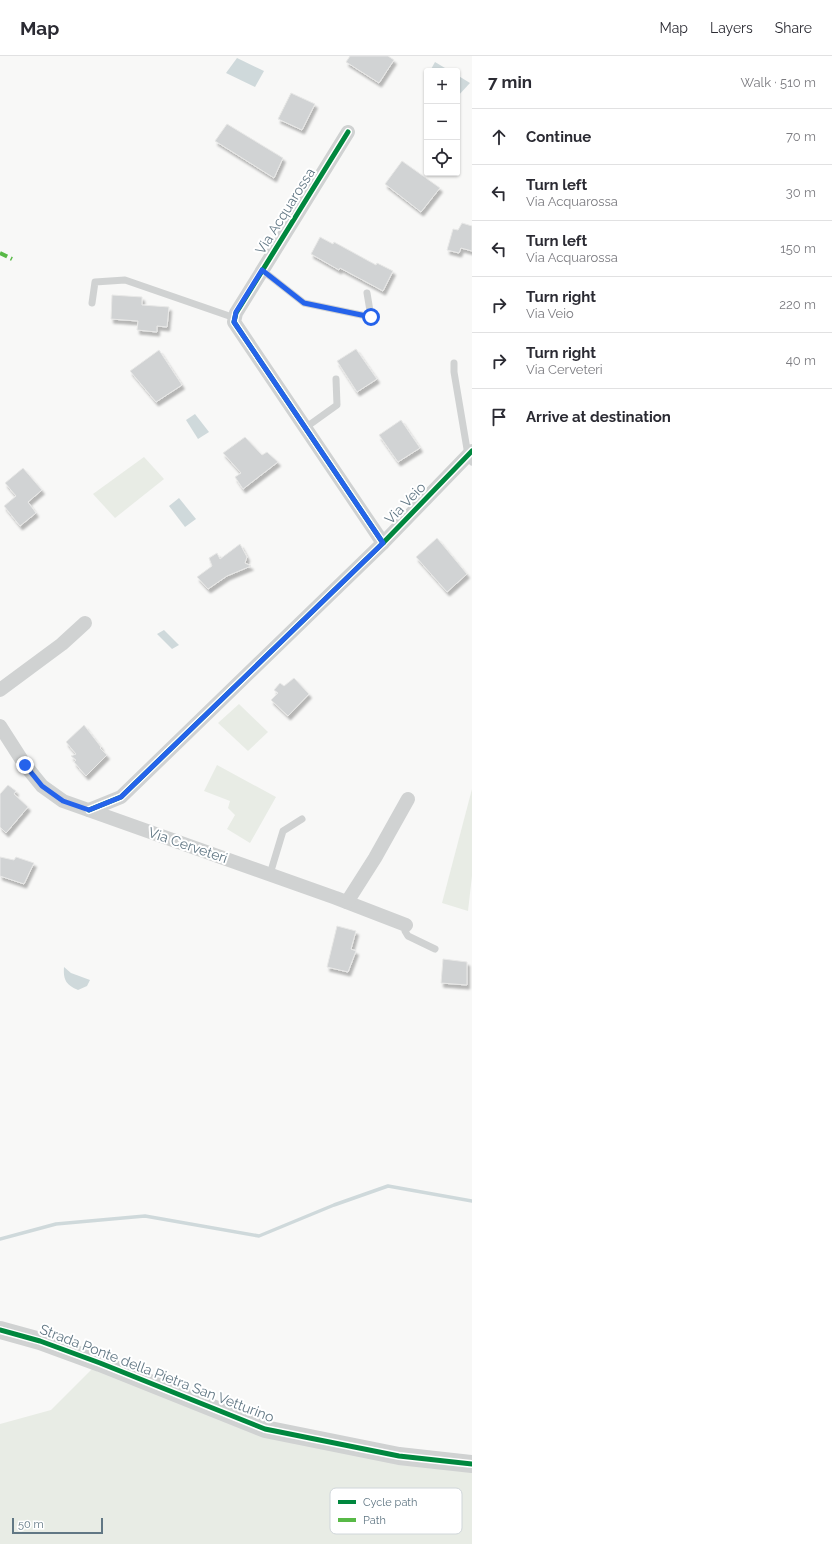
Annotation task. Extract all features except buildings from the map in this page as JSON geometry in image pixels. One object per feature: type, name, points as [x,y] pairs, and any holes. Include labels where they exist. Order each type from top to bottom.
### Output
[{"type":"street","name":"Via Acquarossa","points":[[235,318],[236,312],[348,132]]},
{"type":"street","points":[[235,318],[234,322],[240,332],[383,543]]},
{"type":"street","name":"Via Veio","points":[[89,810],[121,797],[471,456]]},
{"type":"street","points":[[0,690],[62,644],[85,623]]},
{"type":"street","name":"Via Cerveteri","points":[[0,726],[25,765],[42,786],[63,801],[270,874],[406,925]]},
{"type":"street","points":[[347,902],[375,858],[408,799]]},
{"type":"street","name":"Strada Ponte della Pietra San Vetturino","points":[[0,1330],[40,1341],[100,1363],[265,1429],[398,1456],[472,1464]]},
{"type":"lane","points":[[262,270],[304,303],[371,317],[367,292]]},
{"type":"lane","points":[[92,303],[95,282],[125,280],[235,318]]},
{"type":"lane","points":[[454,363],[454,372],[471,456]]},
{"type":"lane","points":[[305,428],[337,405],[336,380]]},
{"type":"lane","points":[[270,874],[284,831],[302,819]]},
{"type":"lane","points":[[406,925],[405,931],[408,936],[435,949]]},
{"type":"shaded area","points":[[237,58],[264,71],[255,87],[226,73]]},
{"type":"shaded area","points":[[435,62],[445,68],[432,68]]},
{"type":"shaded area","points":[[460,77],[470,83],[460,94]]},
{"type":"shaded area","points":[[195,414],[209,432],[198,439],[186,420]]},
{"type":"shaded area","points":[[144,457],[164,479],[115,518],[93,494]]},
{"type":"shaded area","points":[[179,498],[196,519],[185,527],[169,506]]},
{"type":"shaded area","points":[[164,630],[179,645],[172,649],[157,634]]},
{"type":"shaded area","points":[[239,704],[268,732],[248,751],[218,723]]},
{"type":"shaded area","points":[[217,765],[276,797],[250,843],[227,829],[235,815],[228,808],[230,801],[204,791]]},
{"type":"shaded area","points":[[472,789],[472,876],[468,911],[442,903]]},
{"type":"shaded area","points":[[64,967],[71,973],[90,980],[87,986],[78,990],[68,984],[64,976]]},
{"type":"shaded area","points":[[93,1368],[265,1429],[472,1464],[472,1544],[0,1544],[0,1424],[51,1410]]},
{"type":"waterway","points":[[0,1239],[56,1224],[145,1216],[259,1236],[334,1205],[388,1186],[472,1201]]},
{"type":"marked path","points":[[0,253],[12,259]]},
{"type":"cycle path","points":[[348,132],[236,313],[234,322],[383,543]]},
{"type":"cycle path","points":[[89,810],[121,797],[383,543],[472,451]]},
{"type":"cycle path","points":[[0,1330],[40,1341],[100,1363],[265,1429],[399,1456],[472,1464]]},
{"type":"route","points":[[25,765],[42,786],[63,801],[89,810],[121,797],[383,543],[234,322],[236,312],[262,270],[304,303],[371,317]]}]
